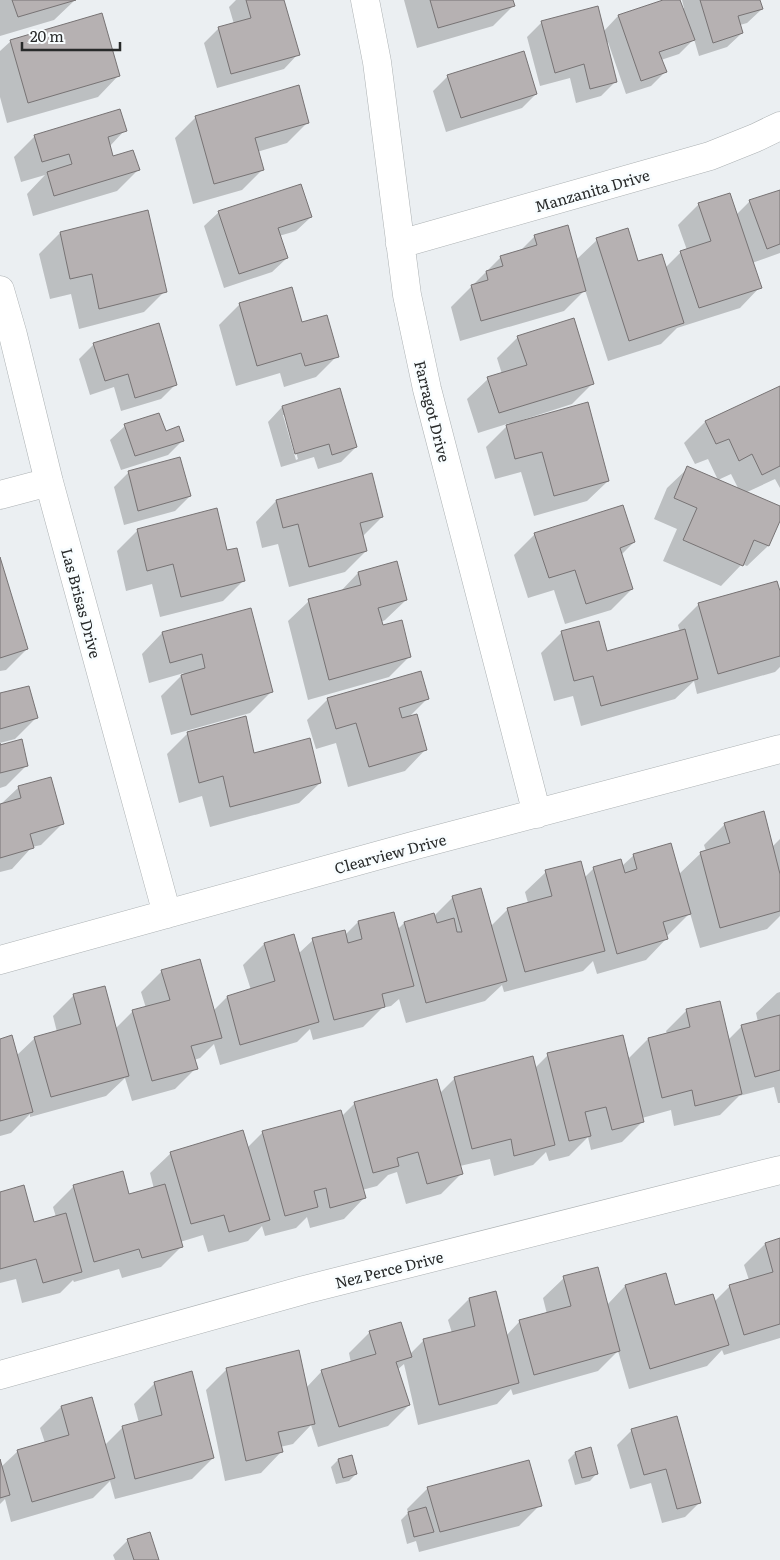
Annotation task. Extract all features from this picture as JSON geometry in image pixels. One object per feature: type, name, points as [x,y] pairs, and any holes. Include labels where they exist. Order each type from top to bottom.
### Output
[{"type":"street","name":"Farragot Drive","points":[[366,0],[377,62],[407,296],[427,390],[536,814]]},
{"type":"street","name":"Manzanita Drive","points":[[400,244],[710,156],[780,126]]},
{"type":"street","name":"Las Brisas Drive","points":[[0,290],[49,482],[167,914]]},
{"type":"street","points":[[0,495],[49,482]]},
{"type":"street","name":"Clearview Drive","points":[[0,960],[416,845],[780,749]]},
{"type":"street","name":"Nez Perce Drive","points":[[0,1375],[304,1290],[780,1170]]},
{"type":"building","points":[[12,0],[76,0],[18,17]]},
{"type":"building","points":[[246,0],[284,0],[300,55],[231,74],[218,27],[251,18]]},
{"type":"building","points":[[430,0],[513,0],[515,6],[438,28]]},
{"type":"building","points":[[663,0],[680,0],[695,40],[659,52],[667,72],[641,81],[618,15]]},
{"type":"building","points":[[700,0],[760,0],[763,9],[738,16],[743,33],[713,43]]},
{"type":"building","points":[[598,6],[617,82],[590,89],[584,64],[555,73],[541,21]]},
{"type":"building","points":[[102,13],[120,76],[28,103],[10,40]]},
{"type":"building","points":[[524,51],[537,94],[461,118],[447,75]]},
{"type":"building","points":[[299,85],[309,123],[255,138],[264,170],[214,184],[195,116]]},
{"type":"building","points":[[120,109],[127,131],[108,137],[113,156],[133,150],[140,170],[54,196],[47,172],[72,164],[69,154],[42,162],[34,135]]},
{"type":"building","points":[[301,184],[312,217],[278,228],[288,258],[239,274],[218,211]]},
{"type":"building","points":[[780,190],[780,244],[767,249],[749,200]]},
{"type":"building","points":[[730,193],[762,288],[699,308],[680,251],[711,241],[698,203]]},
{"type":"building","points":[[148,210],[167,292],[99,309],[92,274],[70,279],[60,232]]},
{"type":"building","points":[[568,225],[586,291],[481,321],[471,285],[488,280],[486,271],[503,266],[500,256],[537,245],[534,235]]},
{"type":"building","points":[[628,228],[638,261],[662,254],[684,323],[629,341],[596,238]]},
{"type":"building","points":[[292,287],[302,322],[327,315],[339,357],[305,366],[301,353],[257,366],[239,303]]},
{"type":"building","points":[[574,318],[594,384],[499,413],[487,377],[527,365],[517,336]]},
{"type":"building","points":[[159,323],[177,385],[135,398],[128,374],[105,381],[93,343]]},
{"type":"building","points":[[780,386],[780,466],[762,475],[752,454],[739,461],[729,439],[716,444],[705,421]]},
{"type":"building","points":[[340,388],[357,447],[332,455],[329,444],[295,454],[282,406]]},
{"type":"building","points":[[588,402],[609,481],[554,496],[542,452],[515,459],[506,425]]},
{"type":"building","points":[[159,413],[166,431],[179,426],[184,441],[135,456],[124,424]]},
{"type":"building","points":[[180,457],[191,496],[138,511],[128,471]]},
{"type":"building","points":[[687,466],[780,506],[780,521],[769,546],[754,540],[743,566],[683,540],[697,508],[674,498]]},
{"type":"building","points":[[372,473],[383,517],[360,523],[367,551],[309,567],[298,524],[283,528],[276,500]]},
{"type":"building","points":[[623,505],[635,542],[620,548],[633,589],[586,604],[575,570],[549,578],[534,533]]},
{"type":"building","points":[[217,508],[227,550],[237,548],[245,581],[181,597],[173,564],[147,571],[137,529]]},
{"type":"building","points":[[0,557],[28,649],[0,658]]},
{"type":"building","points":[[397,561],[407,600],[378,608],[383,625],[402,620],[411,657],[329,680],[308,599],[361,585],[358,572]]},
{"type":"building","points":[[777,581],[780,591],[780,656],[718,674],[698,603]]},
{"type":"building","points":[[251,608],[273,692],[191,715],[181,675],[205,668],[202,654],[170,663],[162,632]]},
{"type":"building","points":[[599,621],[607,651],[685,629],[698,679],[601,706],[593,676],[574,681],[561,631]]},
{"type":"building","points":[[421,671],[429,699],[399,708],[402,718],[417,714],[427,750],[369,767],[356,723],[336,729],[327,698]]},
{"type":"building","points":[[29,686],[38,718],[0,729],[0,693]]},
{"type":"building","points":[[246,716],[254,753],[310,738],[321,783],[230,807],[223,776],[199,783],[187,732]]},
{"type":"building","points":[[22,739],[28,766],[0,773],[0,745]]},
{"type":"building","points":[[51,777],[64,824],[30,834],[34,848],[0,858],[0,804],[21,798],[18,786]]},
{"type":"building","points":[[764,811],[780,874],[780,911],[720,928],[700,852],[730,843],[724,823]]},
{"type":"building","points":[[671,843],[691,914],[663,922],[668,939],[617,954],[593,867],[621,859],[625,873],[637,869],[633,854]]},
{"type":"building","points":[[581,861],[605,951],[525,972],[507,908],[552,896],[545,870]]},
{"type":"building","points":[[481,888],[507,981],[426,1003],[404,922],[434,913],[437,923],[454,918],[457,932],[462,932],[452,896]]},
{"type":"building","points":[[394,912],[414,986],[382,994],[385,1007],[334,1020],[312,938],[345,930],[348,943],[362,939],[358,921]]},
{"type":"building","points":[[294,934],[319,1022],[240,1045],[227,996],[275,981],[264,943]]},
{"type":"building","points":[[200,959],[222,1038],[191,1046],[198,1069],[152,1081],[132,1010],[170,1000],[161,970]]},
{"type":"building","points":[[105,986],[129,1076],[51,1097],[34,1037],[81,1024],[73,994]]},
{"type":"building","points":[[720,1001],[742,1094],[695,1106],[692,1090],[662,1098],[648,1038],[690,1027],[686,1009]]},
{"type":"building","points":[[780,1015],[780,1070],[755,1077],[741,1025]]},
{"type":"building","points":[[12,1035],[33,1112],[0,1121],[0,1039]]},
{"type":"building","points":[[623,1035],[644,1122],[612,1130],[606,1107],[585,1112],[591,1136],[569,1141],[547,1053]]},
{"type":"building","points":[[533,1056],[555,1145],[514,1156],[511,1139],[472,1149],[454,1077]]},
{"type":"building","points":[[437,1079],[463,1174],[427,1184],[418,1152],[397,1158],[399,1166],[373,1173],[354,1102]]},
{"type":"building","points":[[341,1110],[366,1198],[330,1208],[326,1188],[314,1191],[318,1207],[285,1216],[262,1131]]},
{"type":"building","points":[[243,1130],[270,1220],[229,1232],[224,1215],[191,1224],[170,1152]]},
{"type":"building","points":[[123,1171],[129,1194],[165,1184],[183,1247],[142,1258],[139,1249],[94,1262],[73,1185]]},
{"type":"building","points":[[24,1185],[34,1222],[66,1213],[82,1272],[43,1283],[36,1259],[0,1269],[0,1192]]},
{"type":"building","points":[[780,1238],[780,1324],[744,1335],[729,1285],[773,1272],[765,1243]]},
{"type":"building","points":[[598,1267],[620,1351],[534,1375],[519,1320],[571,1306],[563,1276]]},
{"type":"building","points":[[666,1273],[675,1305],[713,1294],[729,1345],[650,1369],[625,1285]]},
{"type":"building","points":[[496,1291],[519,1383],[439,1405],[423,1339],[475,1326],[469,1298]]},
{"type":"building","points":[[401,1322],[412,1357],[396,1362],[410,1405],[339,1427],[321,1370],[376,1354],[369,1331]]},
{"type":"building","points":[[299,1350],[315,1424],[278,1432],[283,1452],[246,1461],[226,1368]]},
{"type":"building","points":[[192,1371],[214,1458],[135,1479],[122,1426],[162,1415],[154,1382]]},
{"type":"building","points":[[92,1397],[115,1478],[32,1502],[17,1450],[69,1435],[61,1406]]},
{"type":"building","points":[[677,1416],[701,1503],[677,1509],[666,1469],[644,1475],[631,1429]]},
{"type":"building","points":[[591,1447],[598,1474],[582,1478],[575,1452]]},
{"type":"building","points":[[352,1455],[357,1474],[343,1478],[338,1459]]},
{"type":"building","points":[[0,1459],[10,1495],[0,1498]]},
{"type":"building","points":[[529,1460],[542,1506],[440,1532],[427,1487]]},
{"type":"building","points":[[426,1507],[434,1532],[414,1537],[408,1512]]},
{"type":"building","points":[[150,1532],[159,1560],[134,1560],[127,1539]]}]
